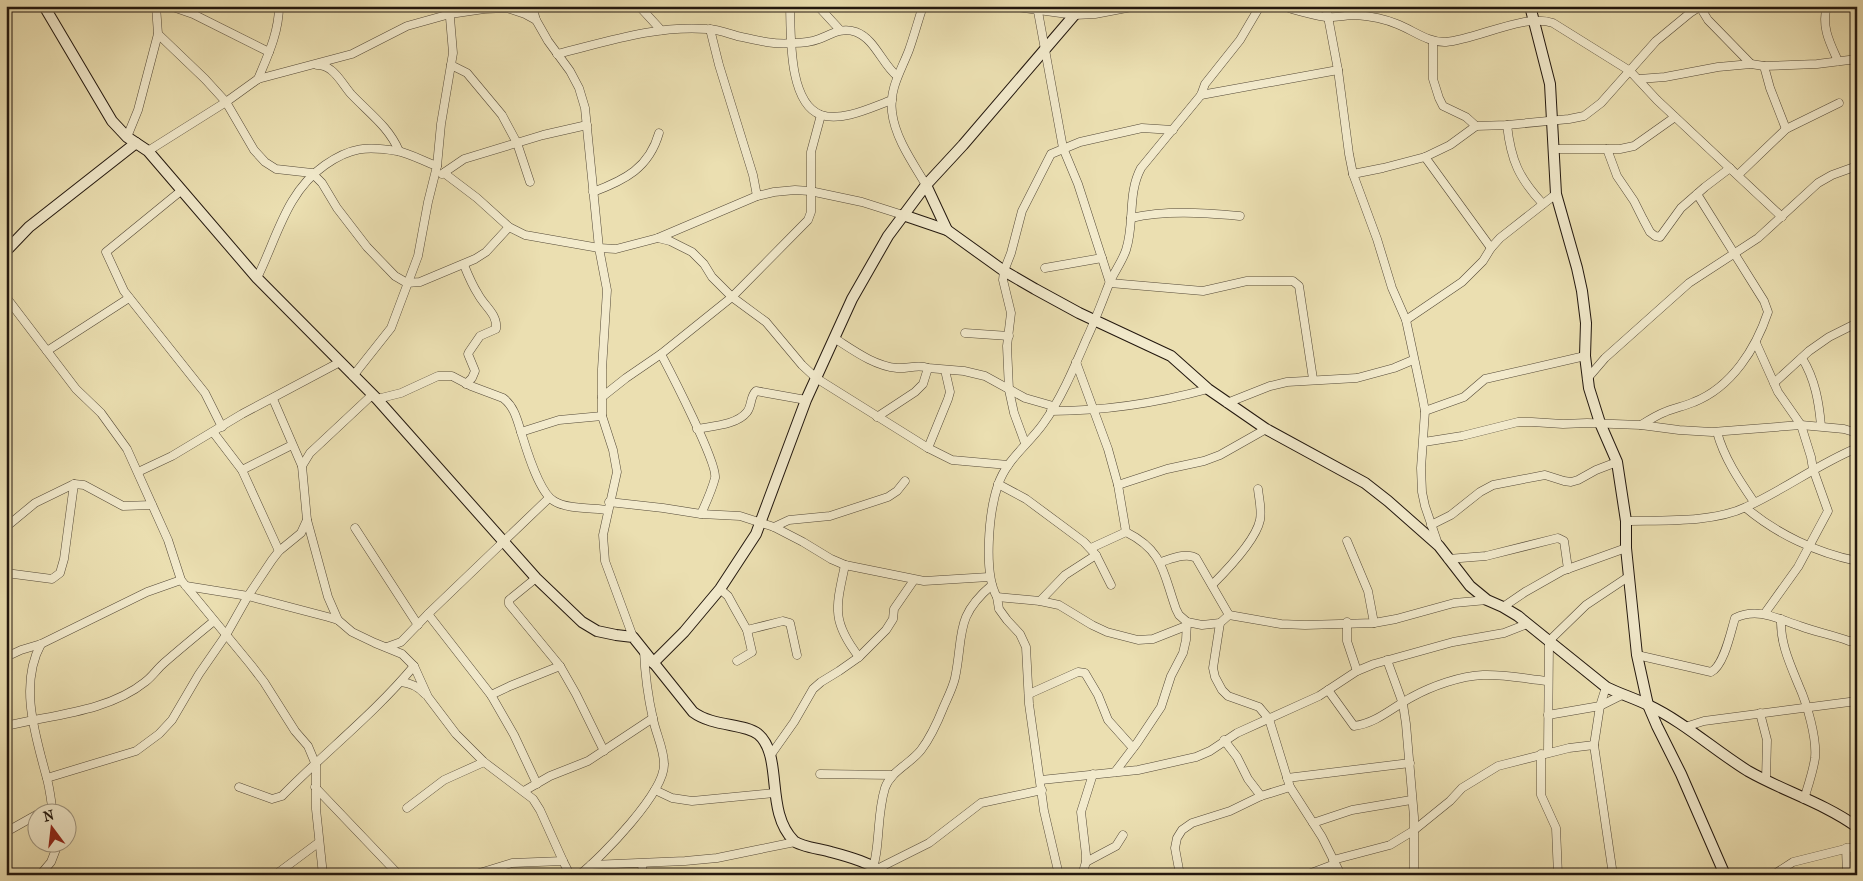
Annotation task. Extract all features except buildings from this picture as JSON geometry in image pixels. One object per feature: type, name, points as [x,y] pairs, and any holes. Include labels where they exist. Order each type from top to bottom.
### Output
[{"type":"street","points":[[44,6],[112,121],[132,140],[148,150],[257,278],[374,397],[536,578],[582,622],[597,631],[633,637]]},
{"type":"street","points":[[6,251],[29,227],[132,140],[158,34],[156,6]]},
{"type":"street","points":[[170,6],[193,14],[269,52]]},
{"type":"street","points":[[258,79],[278,26],[279,6]]},
{"type":"street","points":[[532,6],[536,20],[548,41],[570,71],[584,100],[599,248],[607,290],[602,416],[613,450],[617,472],[616,483],[608,506],[602,535],[602,549],[605,561],[633,637],[693,712],[711,722],[747,729],[757,733],[766,743],[773,770],[774,792],[778,811],[783,824],[795,842]]},
{"type":"street","points":[[639,6],[661,30]]},
{"type":"street","points":[[790,6],[794,76],[807,102],[821,115],[846,115],[892,100]]},
{"type":"street","points":[[818,6],[840,30]]},
{"type":"street","points":[[923,6],[909,51],[897,76],[892,100],[892,112],[898,132],[948,230]]},
{"type":"street","points":[[1008,6],[1078,10],[1095,14],[1137,6]]},
{"type":"street","points":[[1059,875],[1044,811],[1029,694],[1026,647],[1020,634],[998,608],[997,597],[991,581],[990,525],[998,484],[1008,465],[1042,424],[1076,362],[1127,248],[1135,180],[1141,168],[1201,95],[1205,84],[1240,40],[1260,6]]},
{"type":"street","points":[[1281,6],[1327,17],[1358,15],[1382,20],[1395,23],[1433,41],[1445,42],[1467,39],[1532,10]]},
{"type":"street","points":[[1326,6],[1338,70],[1353,174],[1377,238],[1392,288],[1406,320],[1425,412],[1421,468],[1422,492],[1439,546],[1470,586],[1487,600],[1503,607],[1527,624],[1606,687],[1648,705],[1685,727],[1714,749],[1766,780],[1828,809],[1857,828]]},
{"type":"street","points":[[1827,6],[1824,13],[1824,27],[1838,61]]},
{"type":"street","points":[[1353,174],[1425,157],[1450,146],[1476,126],[1508,125],[1584,116],[1601,103],[1656,41],[1700,7],[1708,20],[1751,64]]},
{"type":"street","points":[[148,150],[226,102],[258,79],[352,54],[407,26],[450,10],[507,8],[536,20]]},
{"type":"street","points":[[1037,8],[1063,148],[1078,184],[1110,283]]},
{"type":"street","points":[[353,376],[391,328],[418,256],[437,166],[441,124],[453,53],[450,10]]},
{"type":"street","points":[[653,662],[684,632],[720,588],[762,524],[806,400],[852,299],[888,236],[926,185],[1078,10]]},
{"type":"street","points":[[1532,10],[1544,20],[1553,23],[1630,71],[1675,118],[1782,217]]},
{"type":"street","points":[[1532,10],[1548,72],[1556,194],[1582,291],[1586,323],[1585,356],[1588,379],[1594,408],[1617,462],[1626,521],[1628,577],[1637,655],[1648,705],[1681,774],[1725,875]]},
{"type":"street","points":[[557,54],[661,30],[680,28],[710,29],[772,43],[792,44],[819,39],[840,30],[862,35],[897,76]]},
{"type":"street","points":[[710,29],[719,65],[753,175],[757,196]]},
{"type":"street","points":[[158,34],[205,78],[226,102],[254,150],[265,162],[276,169],[312,173],[322,183],[337,208],[367,247],[395,276],[407,284],[420,282],[464,265],[486,252],[509,227]]},
{"type":"street","points":[[1433,41],[1433,79],[1443,106],[1466,117],[1476,126]]},
{"type":"street","points":[[1639,79],[1652,79],[1718,67],[1751,64],[1764,66],[1857,59]]},
{"type":"street","points":[[315,65],[323,65],[332,70],[350,93],[384,126],[395,140],[399,151]]},
{"type":"street","points":[[451,65],[462,69],[475,81],[502,116],[517,143],[530,182]]},
{"type":"street","points":[[1764,66],[1770,88],[1786,129]]},
{"type":"street","points":[[1201,95],[1338,70]]},
{"type":"street","points":[[1738,175],[1786,129],[1839,104]]},
{"type":"street","points":[[602,398],[626,378],[661,354],[732,296],[808,220],[811,212],[810,152],[821,115]]},
{"type":"street","points":[[1553,149],[1607,149],[1634,146],[1675,118]]},
{"type":"street","points":[[434,180],[464,159],[587,125]]},
{"type":"street","points":[[1508,125],[1509,144],[1521,176],[1543,204]]},
{"type":"street","points":[[1025,443],[1014,413],[1009,390],[1006,357],[1011,313],[1003,280],[1022,211],[1051,154],[1063,148],[1090,140],[1142,128],[1173,130]]},
{"type":"street","points":[[593,192],[620,182],[639,168],[653,150],[659,133]]},
{"type":"street","points":[[257,278],[290,202],[312,173],[330,161],[354,149],[364,148],[399,151],[437,166]]},
{"type":"street","points":[[1607,149],[1616,176],[1634,201],[1650,232],[1660,237],[1681,208],[1730,168]]},
{"type":"street","points":[[1425,157],[1491,248]]},
{"type":"street","points":[[1588,379],[1605,358],[1689,282],[1758,238],[1818,183],[1832,175],[1857,166]]},
{"type":"street","points":[[444,172],[509,227],[542,239],[599,248],[616,248],[658,238],[757,196],[795,190],[862,202],[948,230],[1004,271],[1094,321],[1172,356],[1208,389],[1266,430],[1364,483],[1388,501],[1439,546]]},
{"type":"street","points":[[182,190],[106,251],[118,281],[129,298],[205,393],[222,427]]},
{"type":"street","points":[[1406,320],[1462,282],[1483,261],[1500,238],[1556,194]]},
{"type":"street","points":[[1641,425],[1665,412],[1693,403],[1714,391],[1738,367],[1756,343],[1768,312],[1697,194]]},
{"type":"street","points":[[1131,218],[1149,214],[1175,212],[1240,216]]},
{"type":"street","points":[[658,238],[670,241],[692,252],[704,264],[712,277],[732,296],[766,322],[802,365],[816,378],[928,448],[952,460],[1008,465]]},
{"type":"street","points":[[1045,268],[1102,258]]},
{"type":"street","points":[[464,265],[479,296],[496,319],[496,329],[480,336],[468,354],[475,371],[472,378],[466,384]]},
{"type":"street","points":[[1110,283],[1203,290],[1247,282],[1293,281],[1299,286],[1313,379]]},
{"type":"street","points":[[6,297],[76,389],[101,413],[127,448],[168,540],[183,583],[264,682],[295,731],[308,746],[316,765],[315,787],[318,844],[322,875]]},
{"type":"street","points":[[47,351],[129,298]]},
{"type":"street","points":[[1774,383],[1817,345],[1857,323]]},
{"type":"street","points":[[966,333],[1009,336]]},
{"type":"street","points":[[834,338],[866,358],[893,367],[921,365],[928,368],[964,371],[985,376],[1025,398],[1052,408],[1093,409],[1155,402],[1208,389]]},
{"type":"street","points":[[1756,343],[1788,409],[1801,425],[1813,470],[1828,511],[1798,567],[1765,614]]},
{"type":"street","points":[[661,354],[708,451],[715,477],[702,514]]},
{"type":"street","points":[[1425,412],[1464,397],[1485,379],[1585,356]]},
{"type":"street","points":[[1802,358],[1810,370],[1816,389],[1821,426]]},
{"type":"street","points":[[1227,403],[1270,386],[1287,382],[1313,379],[1357,378],[1394,368],[1413,360]]},
{"type":"street","points":[[138,472],[172,456],[231,421],[340,362]]},
{"type":"street","points":[[1076,362],[1108,449],[1118,485],[1126,532]]},
{"type":"street","points":[[877,417],[915,392],[923,384],[928,368]]},
{"type":"street","points":[[928,448],[950,392],[945,370]]},
{"type":"street","points":[[302,466],[310,453],[374,397],[401,393],[438,376],[452,376],[466,384],[508,401],[519,421],[521,432],[541,483],[549,498],[563,505],[663,508],[702,514],[740,516],[774,527],[830,559],[845,565],[898,574],[914,580],[991,581]]},
{"type":"street","points":[[697,429],[735,420],[746,413],[753,393],[756,390],[806,400]]},
{"type":"street","points":[[273,398],[302,466],[306,520],[328,597],[338,620]]},
{"type":"street","points":[[217,416],[231,421]]},
{"type":"street","points":[[521,432],[559,420],[602,416]]},
{"type":"street","points":[[1424,442],[1462,436],[1518,422],[1641,425],[1717,432],[1801,425],[1844,429],[1857,433]]},
{"type":"street","points":[[1118,485],[1220,454],[1266,430]]},
{"type":"street","points":[[213,432],[242,470],[279,551]]},
{"type":"street","points":[[1717,432],[1729,462],[1754,502]]},
{"type":"street","points":[[242,470],[292,445]]},
{"type":"street","points":[[1626,521],[1699,518],[1746,508],[1813,470],[1857,448]]},
{"type":"street","points":[[1431,525],[1451,514],[1480,492],[1493,485],[1545,475],[1572,482],[1617,462]]},
{"type":"street","points":[[774,527],[789,520],[830,516],[888,497],[897,491],[905,481]]},
{"type":"street","points":[[6,527],[35,503],[74,484],[84,485],[123,506],[152,505]]},
{"type":"street","points":[[6,574],[52,579],[60,573],[64,559],[74,484]]},
{"type":"street","points":[[998,484],[1057,520],[1093,552],[1111,584]]},
{"type":"street","points":[[1212,585],[1242,552],[1257,528],[1260,520],[1258,489]]},
{"type":"street","points":[[387,647],[401,642],[549,498]]},
{"type":"street","points":[[1746,508],[1760,520],[1809,546],[1857,561]]},
{"type":"street","points":[[47,778],[136,751],[154,738],[178,712],[199,674],[226,635],[248,596],[279,551],[301,533],[306,520]]},
{"type":"street","points":[[355,528],[418,625]]},
{"type":"street","points":[[1040,601],[1065,575],[1093,552],[1126,532]]},
{"type":"street","points":[[1115,772],[1161,707],[1186,640],[1186,624],[1176,609],[1161,562],[1149,546],[1126,532]]},
{"type":"street","points":[[1448,559],[1486,556],[1558,538],[1564,541],[1568,569]]},
{"type":"street","points":[[1347,541],[1368,591],[1374,622]]},
{"type":"street","points":[[1503,607],[1546,579],[1626,548]]},
{"type":"street","points":[[1161,562],[1174,558],[1192,556],[1196,558],[1229,615],[1281,624],[1305,625],[1374,622],[1396,619],[1454,603],[1487,600]]},
{"type":"street","points":[[845,565],[838,603],[838,616],[842,633],[859,657]]},
{"type":"street","points":[[1558,875],[1556,828],[1541,795],[1548,715],[1548,641],[1586,606],[1628,577]]},
{"type":"street","points":[[536,578],[509,600],[509,604],[560,666],[604,751]]},
{"type":"street","points":[[770,756],[794,722],[813,689],[859,657],[891,624],[894,609],[914,580]]},
{"type":"street","points":[[878,871],[877,852],[880,809],[886,787],[892,775],[910,762],[921,750],[932,733],[954,678],[960,631],[968,612],[991,581]]},
{"type":"street","points":[[6,658],[21,650],[41,644],[147,592],[183,583],[248,596],[338,620],[352,632],[375,644],[402,654],[414,666],[428,697]]},
{"type":"street","points":[[720,588],[734,607],[747,630],[752,652],[738,661]]},
{"type":"street","points":[[997,597],[1040,601],[1059,605],[1107,632],[1138,640],[1153,639],[1186,624],[1220,623],[1229,615]]},
{"type":"street","points":[[428,614],[491,695],[514,735],[537,784]]},
{"type":"street","points":[[1637,655],[1711,672],[1719,664],[1728,643],[1735,618],[1746,615],[1765,614],[1799,626],[1857,641]]},
{"type":"street","points":[[1781,619],[1783,641],[1807,707],[1815,757],[1804,799]]},
{"type":"street","points":[[6,726],[71,714],[121,696],[144,683],[162,665],[214,621]]},
{"type":"street","points":[[747,630],[787,621],[792,626],[797,655]]},
{"type":"street","points":[[1347,622],[1347,641],[1357,671]]},
{"type":"street","points":[[1220,623],[1213,668],[1215,677],[1222,690],[1228,696],[1259,707],[1269,719],[1290,787],[1313,822],[1341,875]]},
{"type":"street","points":[[1041,780],[1138,770],[1196,757],[1210,751],[1224,740],[1328,690],[1357,671],[1387,660],[1453,642],[1504,633],[1527,624]]},
{"type":"street","points":[[401,642],[402,654]]},
{"type":"street","points":[[41,644],[36,652],[30,684],[37,744],[47,778],[51,804]]},
{"type":"street","points":[[580,874],[591,865],[634,819],[655,790],[663,774],[664,765],[645,673],[644,651]]},
{"type":"street","points":[[1387,660],[1403,704],[1410,763],[1414,831],[1414,875]]},
{"type":"street","points":[[239,787],[272,798],[282,796],[401,682],[414,666]]},
{"type":"street","points":[[491,695],[560,666]]},
{"type":"street","points":[[1029,694],[1078,672],[1085,673],[1098,695],[1108,720],[1133,748]]},
{"type":"street","points":[[1328,690],[1354,726],[1387,714],[1411,698],[1436,687],[1472,676],[1548,681]]},
{"type":"street","points":[[401,682],[411,683],[420,688],[456,734],[484,762],[533,799],[570,875]]},
{"type":"street","points":[[1606,687],[1600,706],[1594,745],[1613,875]]},
{"type":"street","points":[[1548,715],[1600,706],[1622,695]]},
{"type":"street","points":[[1685,727],[1704,721],[1857,701]]},
{"type":"street","points":[[1760,714],[1767,740],[1766,780]]},
{"type":"street","points":[[524,791],[588,761],[653,718]]},
{"type":"street","points":[[1224,740],[1261,796]]},
{"type":"street","points":[[1306,875],[1334,862],[1390,845],[1432,818],[1462,788],[1498,766],[1544,753],[1594,745]]},
{"type":"street","points":[[407,808],[444,780],[484,762]]},
{"type":"street","points":[[1287,778],[1410,763]]},
{"type":"street","points":[[820,774],[892,775]]},
{"type":"street","points":[[1082,875],[1086,862],[1081,812],[1093,774]]},
{"type":"street","points":[[315,787],[399,875]]},
{"type":"street","points":[[1180,875],[1175,848],[1177,838],[1182,830],[1192,823],[1230,811],[1261,796],[1290,787]]},
{"type":"street","points":[[655,790],[672,798],[692,801],[774,792]]},
{"type":"street","points":[[591,865],[642,864],[717,858],[795,842],[878,871],[929,843],[981,803],[1042,790]]},
{"type":"street","points":[[1313,822],[1352,810],[1411,800]]},
{"type":"street","points":[[6,832],[28,820]]},
{"type":"street","points":[[1086,862],[1116,846],[1124,835]]},
{"type":"street","points":[[275,875],[318,844]]},
{"type":"street","points":[[1773,875],[1793,862],[1857,846]]},
{"type":"street","points":[[1846,848],[1847,875]]},
{"type":"street","points":[[40,875],[51,862],[54,854]]},
{"type":"street","points":[[473,875],[512,863],[563,862]]},
{"type":"street","points":[[642,864],[643,875]]}]
